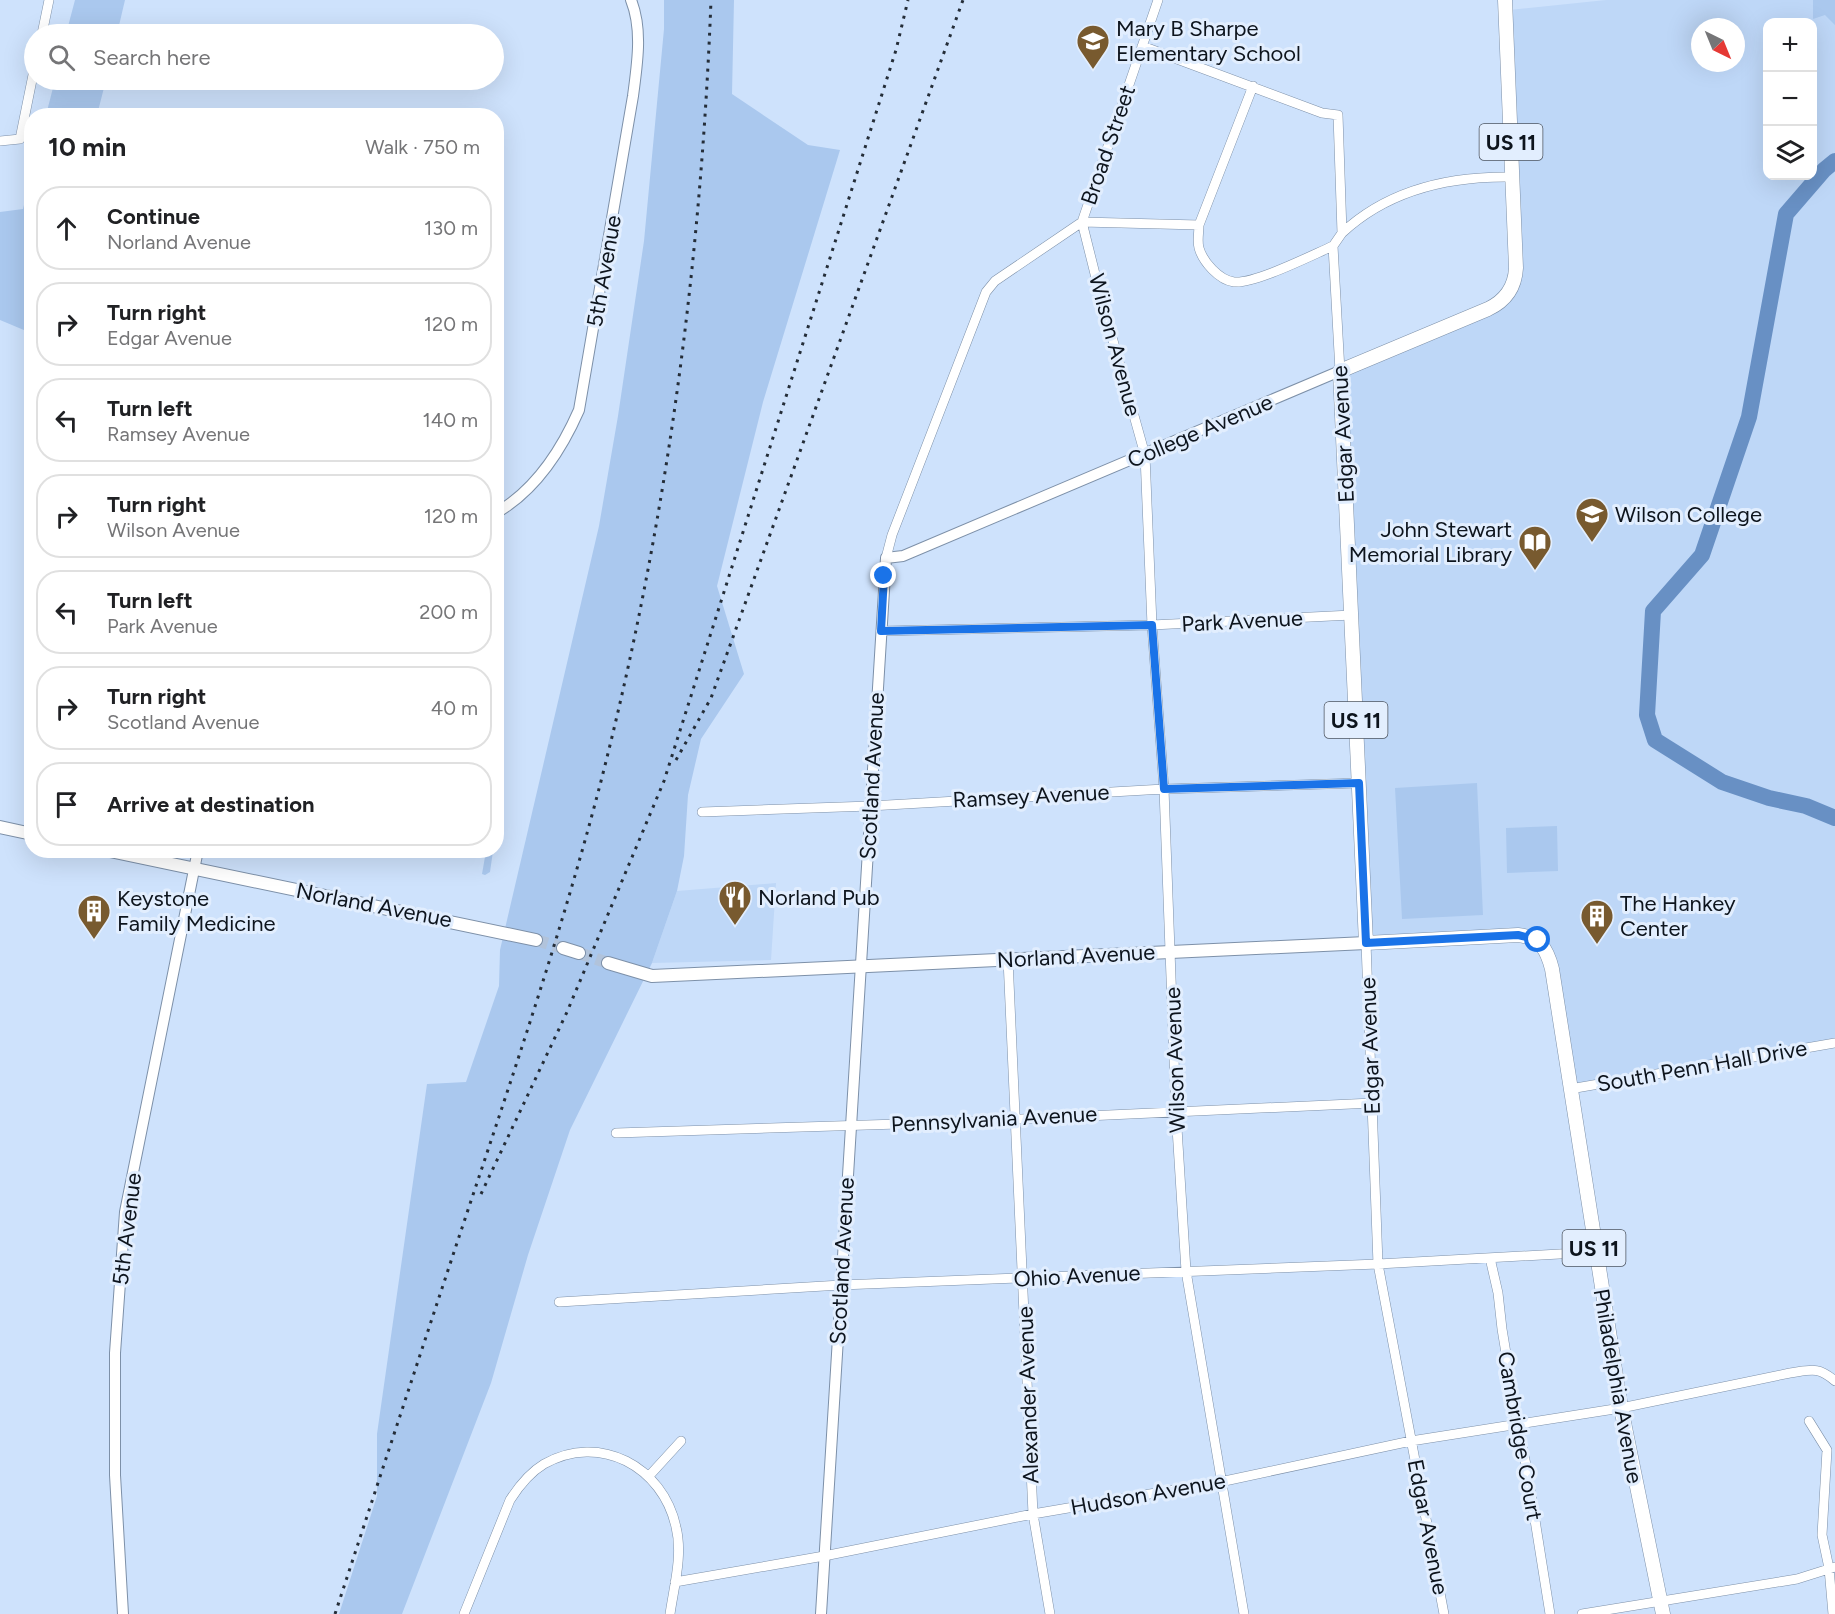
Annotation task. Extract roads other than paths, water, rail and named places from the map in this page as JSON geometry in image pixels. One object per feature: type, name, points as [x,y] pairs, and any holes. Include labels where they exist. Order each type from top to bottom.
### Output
[{"type":"main road","name":"US 11","points":[[1505,0],[1512,177]]},
{"type":"main road","name":"College Avenue","points":[[1340,371],[1488,309],[1508,294],[1514,282],[1516,268],[1512,177]]},
{"type":"main road","name":"Edgar Avenue","points":[[1340,371],[1366,943]]},
{"type":"main road","points":[[0,827],[24,832]]},
{"type":"main road","name":"Norland Avenue","points":[[142,858],[536,940]]},
{"type":"main road","name":"Norland Avenue","points":[[608,963],[652,976],[1518,935],[1532,938],[1543,945]]},
{"type":"main road","name":"Philadelphia Avenue","points":[[1543,945],[1552,969],[1620,1408],[1661,1607]]},
{"type":"main road","points":[[564,948],[579,953]]},
{"type":"street","points":[[44,24],[49,0]]},
{"type":"street","name":"5th Avenue","points":[[504,507],[528,488],[547,467],[567,437],[579,410],[639,49],[634,7],[631,0]]},
{"type":"street","name":"Broad Street","points":[[1082,222],[1158,0]]},
{"type":"street","points":[[1142,45],[1322,113],[1338,115],[1342,233]]},
{"type":"street","points":[[1252,86],[1199,225],[1199,247],[1208,264],[1221,277],[1234,282],[1253,279],[1334,246],[1342,233],[1355,220],[1416,189],[1470,178],[1512,177]]},
{"type":"street","points":[[26,108],[30,90]]},
{"type":"street","points":[[0,141],[20,139],[24,119]]},
{"type":"street","points":[[1082,222],[1199,225]]},
{"type":"street","name":"Wilson Avenue","points":[[1082,222],[1145,455],[1152,625],[1164,789],[1176,1112],[1186,1271],[1244,1614]]},
{"type":"street","name":"Scotland Avenue","points":[[821,1614],[886,558],[892,535],[986,292],[995,281],[1082,222]]},
{"type":"street","name":"Edgar Avenue","points":[[1334,246],[1340,371]]},
{"type":"street","name":"College Avenue","points":[[886,558],[903,556],[1340,371]]},
{"type":"street","name":"Park Avenue","points":[[881,631],[1152,625],[1352,615]]},
{"type":"street","name":"Ramsey Avenue","points":[[702,812],[870,806],[1164,789],[1359,783]]},
{"type":"street","name":"5th Avenue","points":[[123,1614],[115,1475],[115,1353],[125,1212],[196,858]]},
{"type":"street","name":"Edgar Avenue","points":[[1366,943],[1378,1264],[1444,1614]]},
{"type":"street","name":"Alexander Avenue","points":[[1008,959],[1033,1514],[1050,1614]]},
{"type":"street","name":"South Penn Hall Drive","points":[[1570,1089],[1835,1043]]},
{"type":"street","name":"Pennsylvania Avenue","points":[[616,1133],[850,1126],[1373,1103]]},
{"type":"street","name":"Ohio Avenue","points":[[559,1302],[841,1285],[1378,1264],[1595,1252]]},
{"type":"street","name":"Cambridge Court","points":[[1490,1258],[1498,1293],[1502,1329],[1550,1614]]},
{"type":"street","name":"Hudson Avenue","points":[[675,1582],[824,1556],[1033,1514],[1220,1482],[1411,1441],[1620,1408],[1817,1369],[1835,1381]]},
{"type":"street","points":[[1809,1421],[1831,1453],[1822,1535],[1832,1567],[1833,1614]]},
{"type":"street","points":[[649,1476],[681,1441]]},
{"type":"street","points":[[464,1614],[510,1500],[531,1473],[558,1458],[591,1452],[624,1460],[649,1476],[666,1498],[676,1528],[679,1548],[670,1614]]},
{"type":"street","points":[[1582,1614],[1661,1607],[1797,1579],[1832,1567]]},
{"type":"waterway","points":[[1835,161],[1824,170],[1786,214],[1749,417],[1702,555],[1653,611],[1647,715],[1655,740],[1722,782],[1769,798],[1806,806],[1835,818]]},
{"type":"tunnel","points":[[536,940],[563,948]]},
{"type":"tunnel","points":[[579,953],[608,963]]},
{"type":"railway","points":[[335,1614],[550,960],[600,785],[623,689],[644,591],[661,494],[689,297],[699,198],[711,0]]},
{"type":"railway","points":[[481,1194],[567,1012],[664,781],[896,50],[908,0]]},
{"type":"railway","points":[[676,760],[711,698],[963,0]]},
{"type":"place","name":"Mary B Sharpe Elementary School","points":[[1093,70]]},
{"type":"place","name":"Wilson College","points":[[1592,543]]},
{"type":"place","name":"John Stewart Memorial Library","points":[[1535,571]]},
{"type":"place","name":"Norland Pub","points":[[735,926]]},
{"type":"place","name":"Keystone Family Medicine","points":[[94,940]]},
{"type":"place","name":"The Hankey Center","points":[[1597,945]]}]
